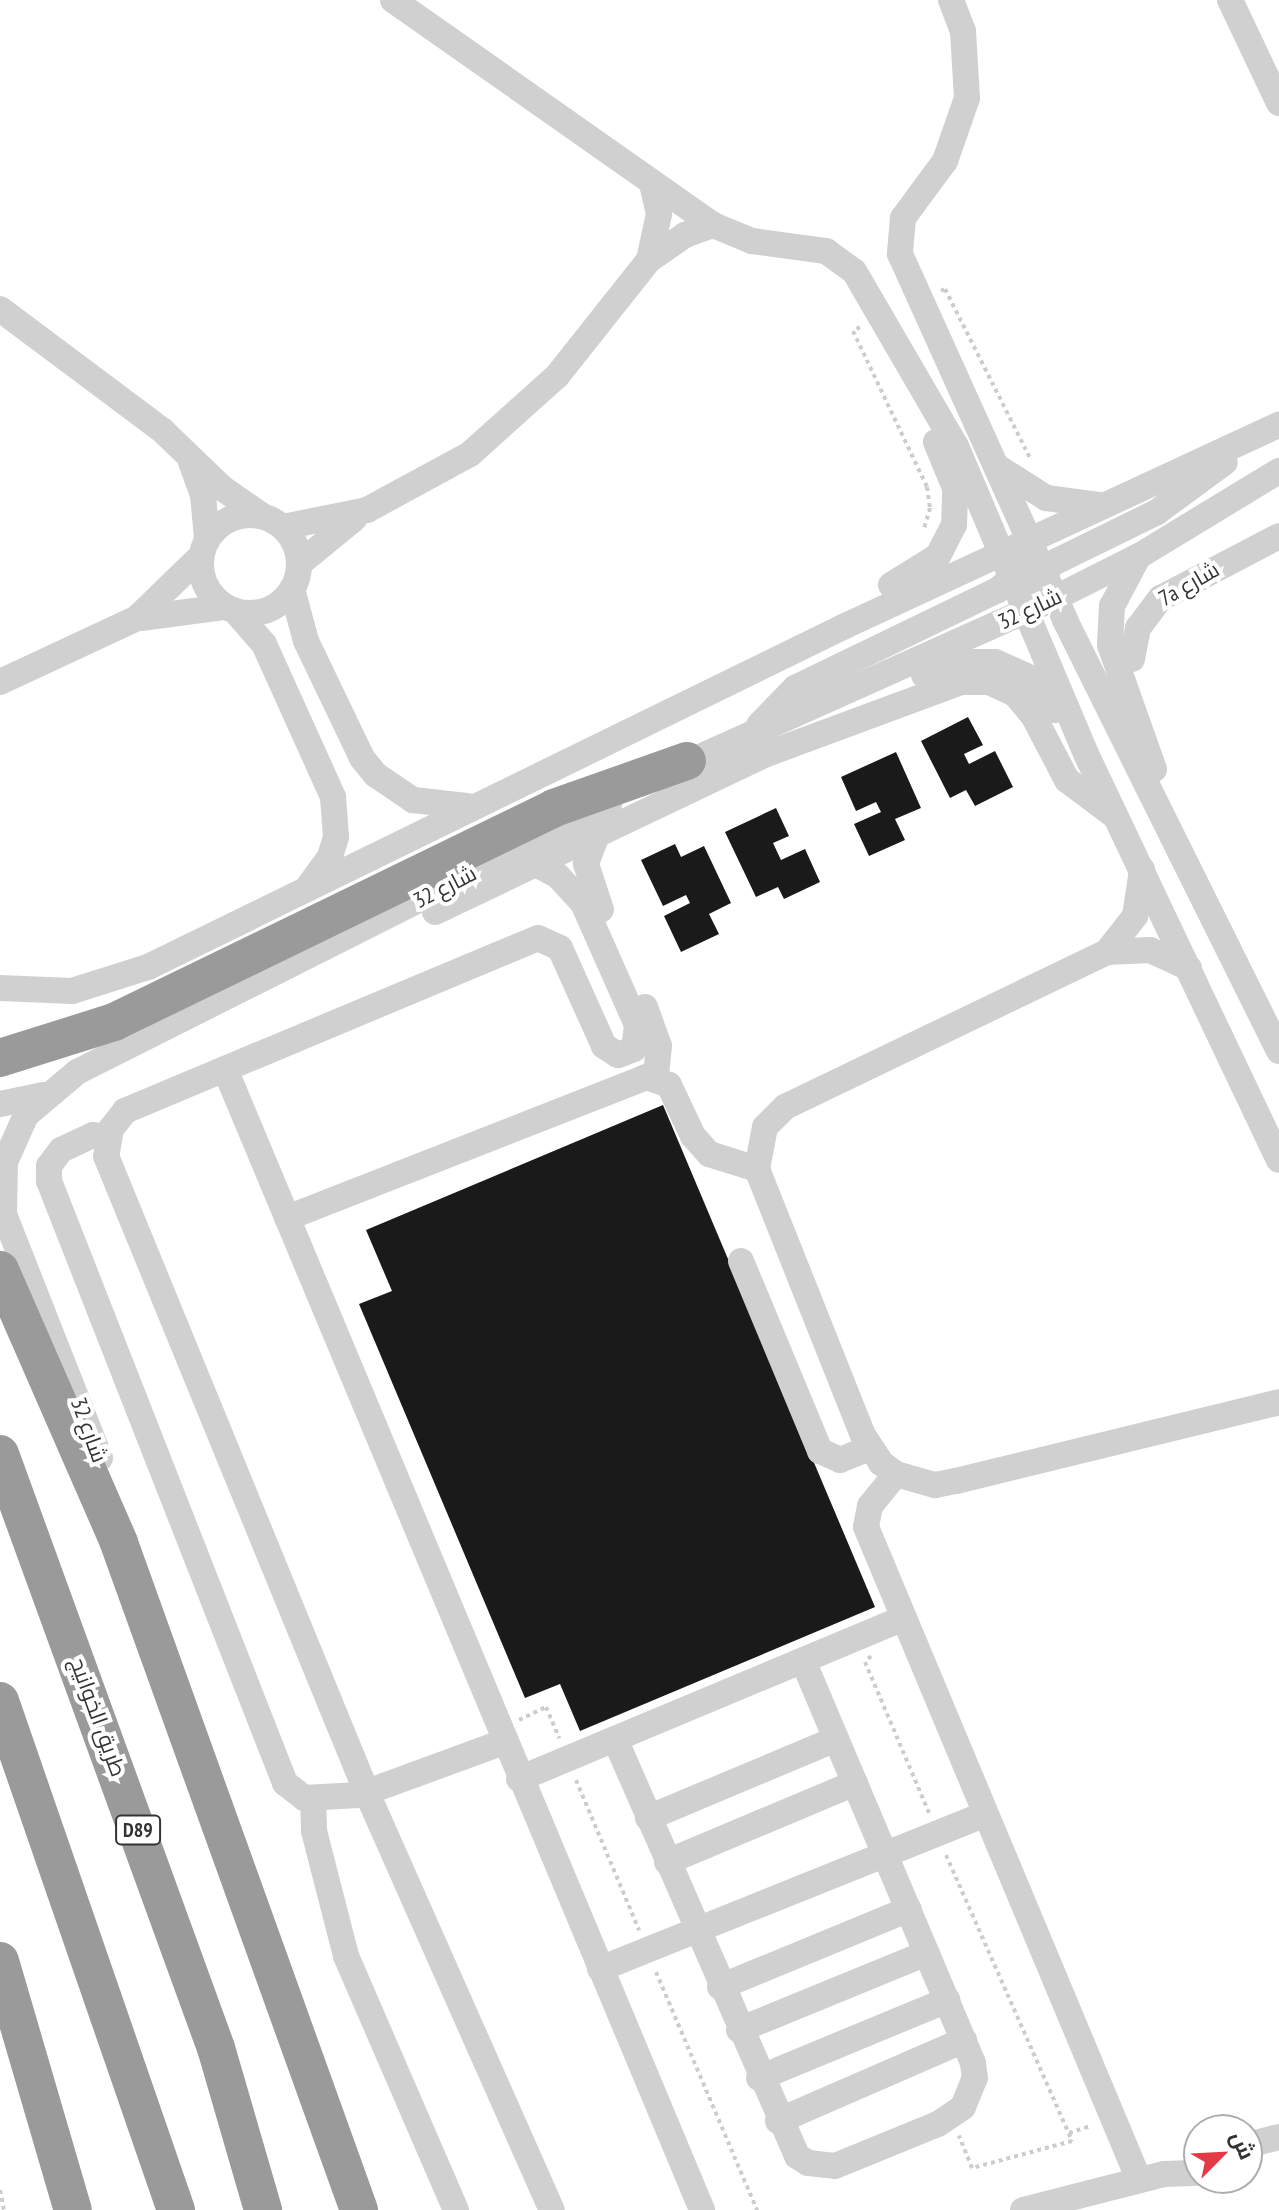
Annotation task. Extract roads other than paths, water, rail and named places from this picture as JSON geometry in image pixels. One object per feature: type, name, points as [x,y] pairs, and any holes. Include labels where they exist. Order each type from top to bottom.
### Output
[{"type":"highway","points":[[0,1058],[114,1022],[586,794],[687,761]]},
{"type":"highway","points":[[0,1270],[119,1543],[359,2210]]},
{"type":"highway","name":"طريق الخوانيج","points":[[0,1454],[216,2048],[263,2210]]},
{"type":"highway","points":[[0,1701],[176,2210]]},
{"type":"highway","points":[[0,1961],[73,2210]]},
{"type":"highway","points":[[216,2048],[286,2210]]},
{"type":"street","points":[[393,0],[713,225],[752,241],[810,246],[841,259],[864,285],[956,446],[1003,552],[1023,613],[1087,756],[1279,1160]]},
{"type":"street","points":[[951,0],[963,31],[967,98],[945,161],[903,218],[900,254],[1055,598],[1277,1045]]},
{"type":"street","points":[[1230,0],[1279,103]]},
{"type":"street","points":[[649,260],[659,214],[652,183]]},
{"type":"street","points":[[0,682],[137,618],[273,607],[296,577],[367,510],[437,476],[501,431],[557,376],[649,260],[672,242],[713,225]]},
{"type":"street","points":[[0,309],[272,521],[296,577],[306,641],[362,758],[376,775],[413,800],[434,806],[479,805]]},
{"type":"street","points":[[843,627],[870,597],[926,567],[954,525],[955,488],[922,409],[912,367]]},
{"type":"street","points":[[0,1007],[57,1003],[111,982],[843,627],[1271,429]]},
{"type":"street","points":[[1023,613],[1043,571],[1157,512],[1271,429]]},
{"type":"street","points":[[187,455],[203,495],[205,585],[264,644],[333,797],[333,847],[306,890]]},
{"type":"street","points":[[995,466],[1046,498],[1107,505]]},
{"type":"street","name":"شارع 32","points":[[119,1543],[98,1453],[4,1214],[2,1189],[9,1150],[26,1115],[43,1095],[77,1072],[687,761],[1023,613],[1139,556],[1274,469]]},
{"type":"street","points":[[137,618],[236,516],[272,521],[367,510]]},
{"type":"street","name":"7a شارع","points":[[1132,659],[1138,628],[1161,598],[1279,536]]},
{"type":"street","points":[[756,730],[773,706],[795,688],[1011,581],[1024,562],[1029,540]]},
{"type":"street","points":[[1139,556],[1112,606],[1110,645],[1153,764],[1164,815]]},
{"type":"street","points":[[848,691],[888,690],[960,662],[995,662],[1028,677],[1041,689],[1087,756]]},
{"type":"street","points":[[264,977],[345,951],[764,755],[947,686],[975,680],[1003,687],[1026,704],[1067,780],[1116,816]]},
{"type":"street","points":[[598,832],[588,852],[587,875],[657,1036],[656,1077]]},
{"type":"street","points":[[534,863],[567,883],[583,903],[637,1025],[634,1049],[618,1055],[604,1046],[554,942],[538,938],[125,1111],[109,1137],[111,1174],[362,1782],[552,2210]]},
{"type":"street","points":[[1107,952],[1135,916],[1142,870]]},
{"type":"street","points":[[1189,968],[1150,950],[1107,952],[785,1107],[765,1127],[757,1169],[870,1448],[896,1474],[935,1485],[1279,1402]]},
{"type":"street","points":[[0,988],[72,991],[111,982]]},
{"type":"street","points":[[225,1069],[519,1779],[702,2210]]},
{"type":"street","points":[[656,1077],[669,1085],[700,1146],[719,1161],[757,1169]]},
{"type":"street","points":[[287,1218],[656,1077]]},
{"type":"street","points":[[0,1104],[43,1095]]},
{"type":"street","points":[[109,1137],[93,1135],[61,1150],[51,1160],[49,1181],[285,1783],[297,1795],[318,1797],[504,1742]]},
{"type":"street","points":[[741,1261],[820,1451],[840,1460],[870,1448]]},
{"type":"street","points":[[896,1474],[870,1506],[866,1527],[984,1815],[1151,2177]]},
{"type":"street","points":[[519,1779],[903,1618]]},
{"type":"street","points":[[615,1739],[759,2078],[797,2156],[821,2166],[835,2166],[952,2117],[963,2107],[975,2078],[964,2040],[803,1660]]},
{"type":"street","points":[[648,1818],[836,1739]]},
{"type":"street","points":[[667,1862],[855,1783]]},
{"type":"street","points":[[318,1797],[314,1831],[346,1956],[456,2210]]},
{"type":"street","points":[[600,1969],[984,1815]]},
{"type":"street","points":[[720,1987],[909,1909]]},
{"type":"street","points":[[739,2030],[927,1953]]},
{"type":"street","points":[[759,2078],[947,2000]]},
{"type":"street","points":[[778,2121],[964,2040]]},
{"type":"street","points":[[1023,2210],[1151,2177],[1183,2164]]},
{"type":"street","points":[[1151,2177],[1183,2174]]}]
